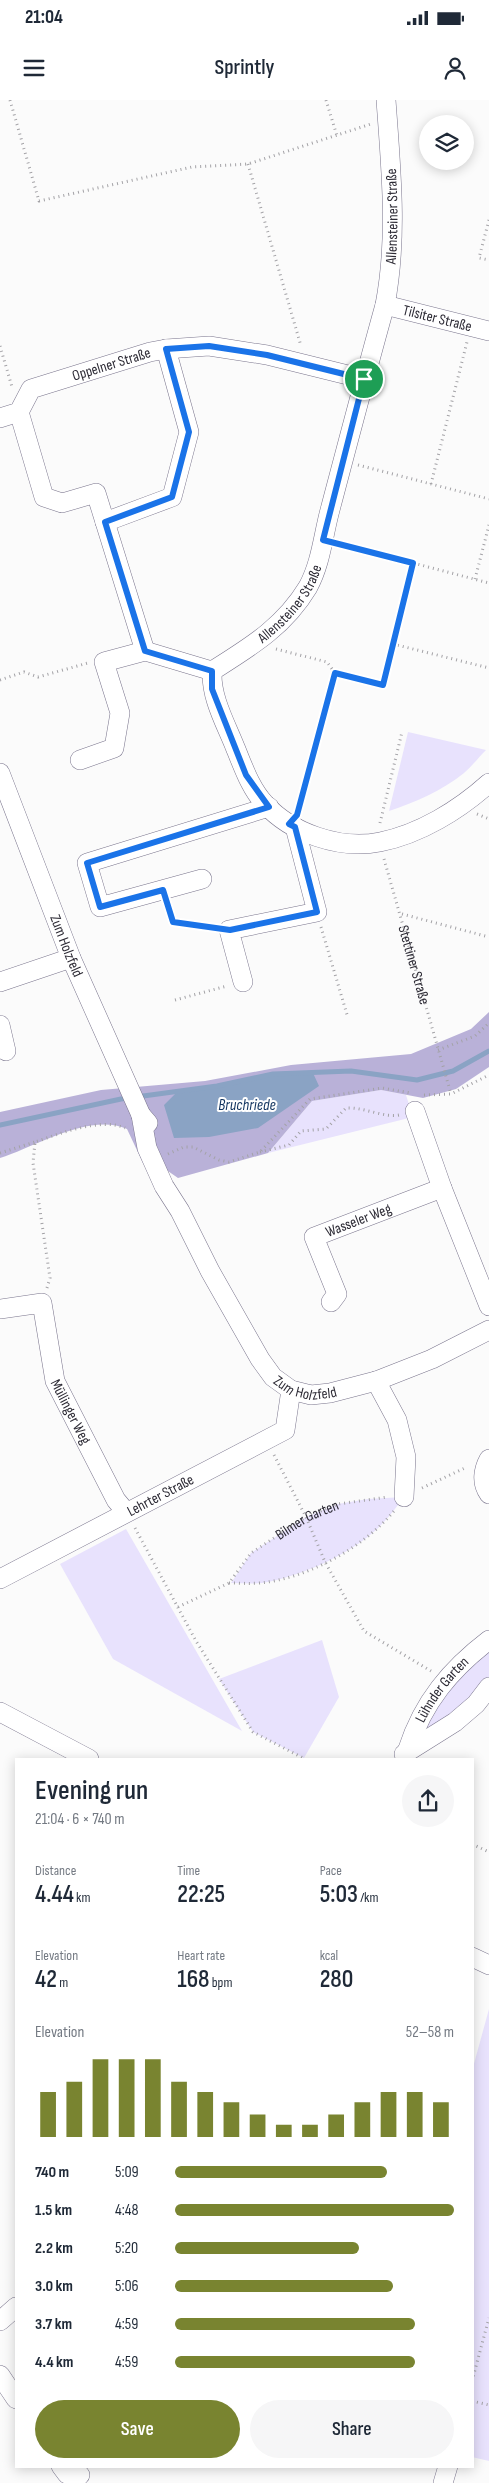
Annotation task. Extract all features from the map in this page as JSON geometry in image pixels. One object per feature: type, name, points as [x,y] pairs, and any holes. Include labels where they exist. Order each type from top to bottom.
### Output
[{"type":"street","name":"Allensteiner Straße","points":[[212,671],[263,639],[292,610],[308,586],[318,562],[364,379],[385,305],[390,278],[394,235],[386,100]]},
{"type":"street","name":"Tilsiter Straße","points":[[385,305],[480,329]]},
{"type":"street","name":"Oppelner Straße","points":[[19,412],[31,389],[166,349],[209,346],[267,355],[364,379]]},
{"type":"street","points":[[105,522],[172,497],[189,432],[166,349]]},
{"type":"street","points":[[0,418],[19,412],[44,497],[62,504],[96,493],[145,651]]},
{"type":"street","points":[[80,760],[114,748],[120,713],[104,662],[145,651],[212,671],[212,689],[246,775],[269,807],[292,826],[329,840],[354,843],[377,842],[442,817],[468,801],[489,783]]},
{"type":"street","name":"Zum Holzfeld","points":[[0,773],[71,958],[141,1115],[147,1148],[164,1186],[180,1211],[210,1271],[260,1359],[273,1377],[291,1390],[311,1395],[330,1393],[376,1380],[432,1359],[489,1330]]},
{"type":"street","points":[[202,879],[100,907],[87,863],[269,807]]},
{"type":"street","points":[[243,982],[230,930],[317,912],[292,826]]},
{"type":"street","points":[[0,982],[71,958]]},
{"type":"street","points":[[0,1025],[6,1051]]},
{"type":"street","points":[[415,1111],[442,1188],[489,1306]]},
{"type":"street","name":"Zum Holzfeld","points":[[141,1115],[153,1130],[180,1211]]},
{"type":"street","name":"Wasseler Weg","points":[[331,1302],[337,1294],[314,1237],[442,1188]]},
{"type":"street","points":[[0,1309],[42,1303]]},
{"type":"street","name":"Müllinger Weg","points":[[42,1303],[55,1380],[116,1500],[126,1512]]},
{"type":"street","points":[[376,1380],[400,1429],[406,1457],[404,1497]]},
{"type":"street","name":"Lehrter Straße","points":[[0,1579],[285,1430],[291,1390]]},
{"type":"street","points":[[486,1464],[485,1488],[489,1494]]},
{"type":"street","name":"Lühnder Garten","points":[[404,1754],[429,1702],[445,1679],[489,1640]]},
{"type":"street","name":"Lühnder Garten","points":[[404,1754],[455,1722],[476,1704],[489,1687]]},
{"type":"street","points":[[0,1712],[87,1758]]},
{"type":"street","points":[[474,1958],[489,1965]]},
{"type":"street","points":[[0,2321],[15,2308]]},
{"type":"street","points":[[0,2375],[15,2398]]},
{"type":"street","points":[[62,2468],[67,2474],[80,2475]]},
{"type":"street","points":[[443,2483],[447,2468]]},
{"type":"path","points":[[10,100],[39,201],[192,167],[248,164],[387,119]]},
{"type":"path","points":[[326,100],[337,136]]},
{"type":"path","points":[[248,164],[306,365]]},
{"type":"path","points":[[489,220],[479,258],[489,260]]},
{"type":"path","points":[[431,484],[480,329]]},
{"type":"path","points":[[0,346],[19,412]]},
{"type":"path","points":[[343,462],[489,499]]},
{"type":"path","points":[[475,579],[489,525]]},
{"type":"path","points":[[323,540],[489,583]]},
{"type":"path","points":[[263,639],[273,648],[327,662],[335,673],[383,685],[413,563]]},
{"type":"path","points":[[393,644],[489,668]]},
{"type":"path","points":[[0,680],[24,672],[38,676],[86,663],[104,662]]},
{"type":"path","points":[[292,826],[297,815],[335,673]]},
{"type":"path","points":[[377,842],[402,732]]},
{"type":"path","name":"Stettiner Straße","points":[[377,842],[401,914],[451,1094]]},
{"type":"path","points":[[163,890],[173,922],[230,930]]},
{"type":"path","points":[[317,912],[348,1018]]},
{"type":"path","points":[[401,914],[489,937]]},
{"type":"path","points":[[175,1000],[243,982]]},
{"type":"path","points":[[438,1050],[475,1036],[489,1023]]},
{"type":"path","points":[[260,1152],[310,1099],[382,1088],[422,1095],[451,1094],[489,1075]]},
{"type":"path","points":[[163,1156],[184,1147],[193,1147],[219,1160],[229,1162],[290,1145],[301,1131],[326,1130],[346,1108],[360,1108],[392,1116],[415,1111]]},
{"type":"path","points":[[0,1153],[66,1132],[105,1124],[127,1128]]},
{"type":"path","points":[[35,1142],[33,1164],[50,1278],[42,1303]]},
{"type":"path","points":[[267,1441],[306,1517],[325,1562],[364,1631],[445,1679]]},
{"type":"path","name":"Bilmer Garten","points":[[228,1583],[251,1553],[306,1517],[338,1504],[368,1499],[404,1497],[468,1466],[486,1464]]},
{"type":"path","name":"Bilmer Garten","points":[[178,1606],[228,1583],[260,1583],[295,1575],[325,1562],[358,1544],[382,1525],[404,1497]]},
{"type":"path","points":[[126,1512],[196,1641],[253,1732],[303,1758]]},
{"type":"path","points":[[474,1845],[489,1852]]},
{"type":"path","points":[[474,2374],[489,2318]]},
{"type":"path","points":[[474,2401],[489,2405]]},
{"type":"shaded area","points":[[408,732],[486,750],[464,773],[447,785],[418,800],[389,811]]},
{"type":"shaded area","points":[[489,1012],[489,1067],[456,1089],[423,1098],[381,1090],[312,1101],[268,1153],[178,1178],[152,1160],[143,1163],[127,1129],[112,1125],[96,1125],[63,1133],[0,1158],[0,1112],[101,1090],[205,1081],[291,1065],[411,1054],[471,1029]]},
{"type":"shaded area","points":[[381,1090],[406,1095],[413,1117],[268,1153],[312,1101]]},
{"type":"shaded area","points":[[404,1497],[388,1518],[371,1535],[326,1562],[277,1580],[262,1583],[231,1583],[251,1553],[306,1517],[338,1504],[368,1499]]},
{"type":"shaded area","points":[[126,1529],[242,1731],[113,1659],[60,1564]]},
{"type":"shaded area","points":[[322,1640],[339,1697],[304,1758],[253,1732],[219,1679]]},
{"type":"shaded area","points":[[489,1640],[489,1687],[431,1737],[416,1726]]},
{"type":"shaded area","points":[[489,2009],[489,2461],[474,2457],[474,2064]]},
{"type":"water","name":"Bruchriede","points":[[313,1073],[319,1086],[258,1128],[209,1137],[174,1138],[164,1105],[178,1091],[217,1086],[273,1074]]},
{"type":"waterway","name":"Bruchriede","points":[[0,1125],[121,1099],[217,1086],[273,1074],[351,1071],[417,1080],[453,1071],[489,1051]]},
{"type":"route","points":[[209,346],[267,355],[364,379],[326,522],[323,540],[413,563],[383,685],[335,673],[297,815],[289,824],[295,827],[317,912],[230,930],[173,922],[163,890],[100,907],[87,863],[269,807],[264,804],[246,775],[212,689],[212,671],[145,651],[105,522],[172,497],[189,432],[166,349],[209,346]]}]
